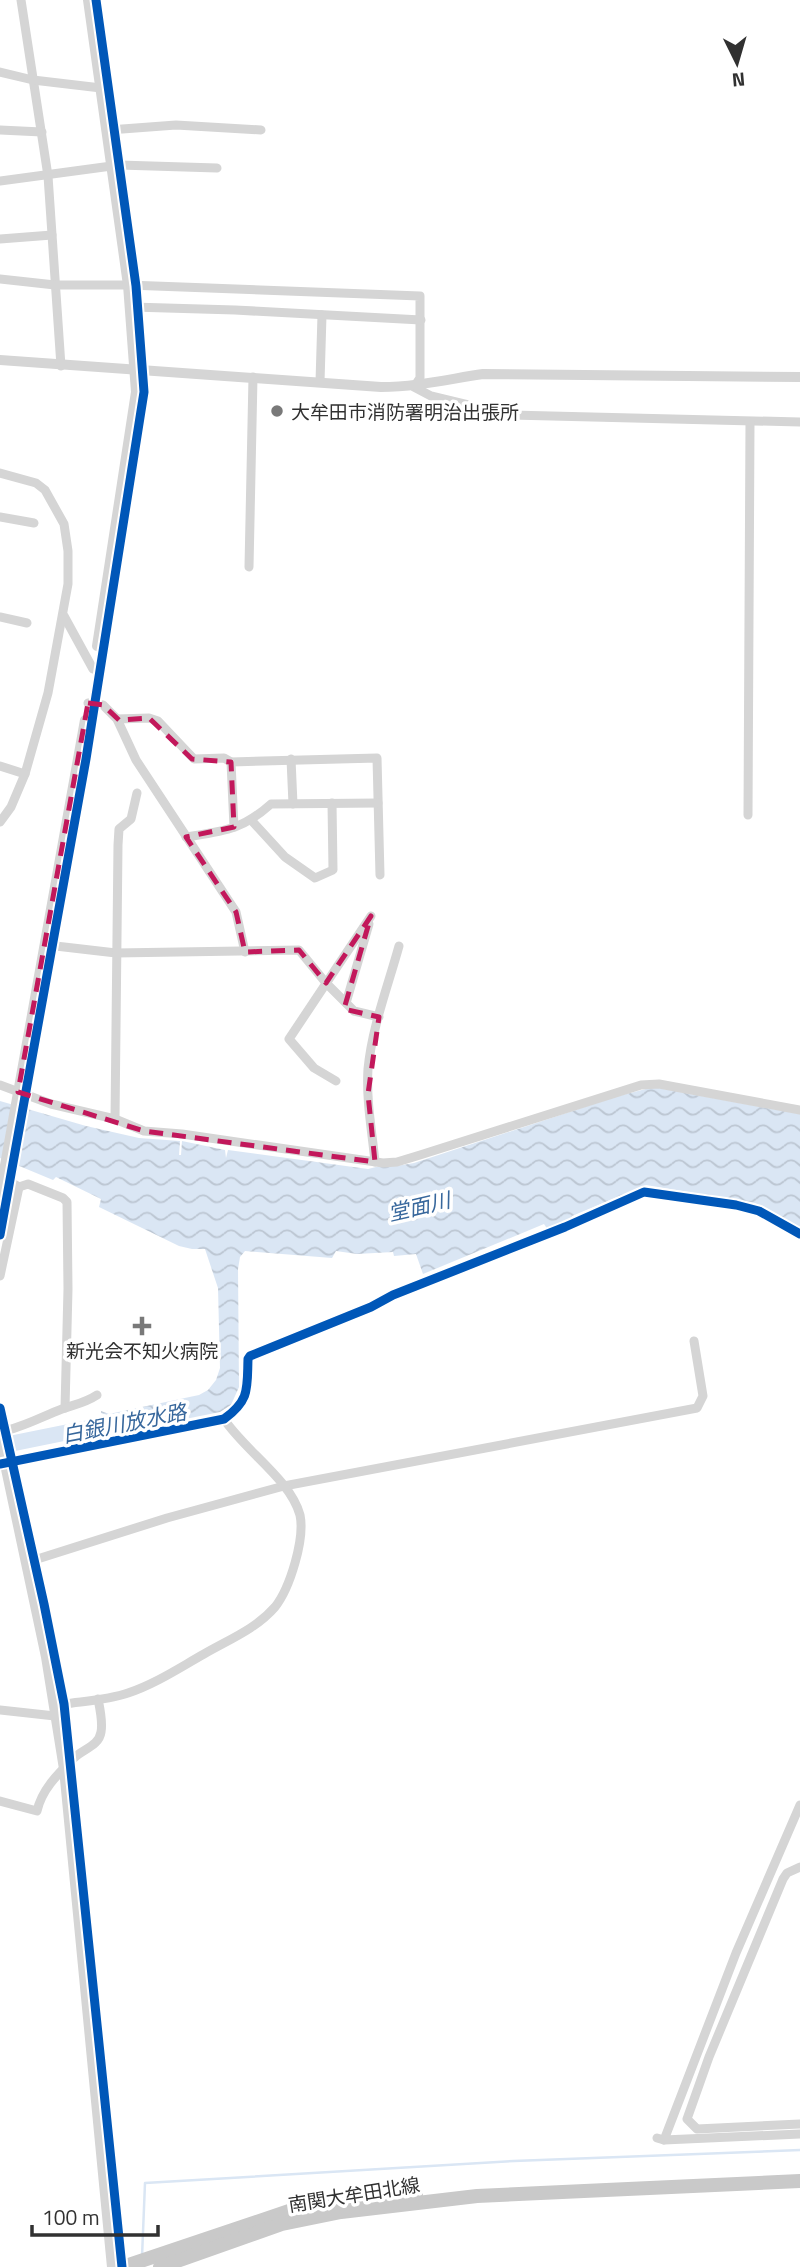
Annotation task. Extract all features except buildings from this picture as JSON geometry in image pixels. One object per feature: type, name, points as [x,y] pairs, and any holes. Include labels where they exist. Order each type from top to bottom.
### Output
[{"type":"main road","name":"南関大牟田北線","points":[[123,2267],[300,2207],[378,2196],[477,2196],[800,2181]]},
{"type":"main road","name":"南関大牟田北線","points":[[160,2267],[309,2217],[477,2196]]},
{"type":"street","points":[[21,0],[48,176],[61,366]]},
{"type":"street","points":[[88,0],[101,88],[111,130]]},
{"type":"street","points":[[0,1235],[144,392],[139,370],[132,286],[96,0]]},
{"type":"street","points":[[0,72],[33,80],[101,88]]},
{"type":"street","points":[[111,130],[176,125],[261,130]]},
{"type":"street","points":[[0,131],[42,132]]},
{"type":"street","points":[[0,181],[115,165],[217,168]]},
{"type":"street","points":[[0,239],[52,236]]},
{"type":"street","points":[[0,278],[55,285],[420,296],[420,378],[414,387]]},
{"type":"street","points":[[134,307],[421,320]]},
{"type":"street","points":[[320,382],[322,315]]},
{"type":"street","points":[[0,360],[381,387],[414,387],[436,380],[484,374],[800,377]]},
{"type":"street","points":[[249,567],[253,377]]},
{"type":"street","points":[[414,387],[431,396],[511,415],[800,422]]},
{"type":"street","points":[[748,815],[750,422]]},
{"type":"street","points":[[0,473],[36,483],[45,490],[64,524],[68,551],[64,616],[47,693],[25,774],[11,807],[0,822]]},
{"type":"street","points":[[0,517],[34,523]]},
{"type":"street","points":[[64,616],[97,670]]},
{"type":"street","points":[[0,617],[27,622]]},
{"type":"street","points":[[91,703],[103,705],[117,719],[136,760],[236,912],[245,951]]},
{"type":"street","points":[[117,719],[149,718],[158,721],[194,759],[224,758],[231,762],[377,758],[380,876]]},
{"type":"street","points":[[291,759],[293,804]]},
{"type":"street","points":[[231,762],[234,827]]},
{"type":"street","points":[[0,766],[25,774]]},
{"type":"street","points":[[115,1119],[119,829],[131,819],[137,793]]},
{"type":"street","points":[[252,821],[285,857],[315,878],[333,870],[331,803]]},
{"type":"street","points":[[186,837],[252,821],[271,804],[378,803]]},
{"type":"street","points":[[336,1081],[314,1068],[289,1039],[372,916],[346,1003]]},
{"type":"street","points":[[49,945],[117,953],[299,950],[354,1011],[379,1017]]},
{"type":"street","points":[[375,1162],[368,1067],[399,946]]},
{"type":"street","points":[[0,1193],[35,1024]]},
{"type":"street","points":[[0,1085],[51,1104],[115,1119],[144,1131],[375,1162],[397,1162],[641,1085],[659,1084],[800,1110]]},
{"type":"street","points":[[0,1176],[19,1187],[28,1184],[67,1202],[65,1408]]},
{"type":"street","points":[[0,1276],[19,1187]]},
{"type":"street","points":[[6,1463],[224,1419],[244,1402],[250,1356],[644,1192],[760,1211],[800,1234]]},
{"type":"street","points":[[31,1561],[157,1521],[284,1486],[698,1408],[704,1396],[694,1341]]},
{"type":"street","points":[[2,1435],[65,1408],[83,1404],[97,1395]]},
{"type":"street","points":[[0,1408],[6,1463],[64,1704],[67,1765],[112,2267]]},
{"type":"street","points":[[55,1716],[64,1704],[126,1693],[164,1677],[244,1632],[276,1605],[290,1576],[298,1549],[301,1530],[299,1515],[284,1486],[238,1438],[224,1419]]},
{"type":"street","points":[[31,1561],[55,1716],[67,1765],[123,2267]]},
{"type":"street","points":[[0,1801],[37,1811],[39,1800],[49,1783],[98,1740],[102,1731],[98,1699]]},
{"type":"street","points":[[0,1710],[55,1716]]},
{"type":"street","points":[[800,1805],[660,2139],[800,2134]]},
{"type":"street","points":[[800,1867],[787,1873],[783,1879],[704,2070],[687,2119],[697,2129],[800,2124]]},
{"type":"highlighted area","points":[[88,703],[103,705],[119,720],[149,718],[192,759],[231,762],[234,827],[186,837],[236,912],[245,952],[299,950],[326,983],[371,916],[344,1009],[379,1017],[368,1094],[375,1162],[144,1131],[18,1092]]},
{"type":"water","name":"堂面川","points":[[653,1087],[800,1114],[800,1228],[755,1203],[646,1185],[572,1216],[572,1220],[548,1230],[544,1224],[423,1274],[416,1254],[394,1256],[393,1252],[357,1254],[336,1251],[332,1258],[245,1251],[240,1257],[238,1269],[239,1387],[231,1405],[220,1412],[96,1437],[95,1432],[89,1432],[88,1422],[91,1418],[106,1415],[101,1411],[109,1414],[199,1395],[208,1390],[216,1380],[220,1368],[218,1288],[205,1249],[179,1246],[99,1207],[101,1199],[56,1177],[53,1180],[0,1158],[0,1101],[139,1138],[180,1141],[179,1155],[182,1141],[225,1150],[226,1158],[228,1150],[368,1169],[414,1163]]},
{"type":"waterway","name":"白銀川放水路","points":[[0,1446],[108,1424]]},
{"type":"waterway","points":[[142,2257],[145,2183],[514,2161],[800,2150]]},
{"type":"cycle path","points":[[0,1235],[86,759],[144,392],[136,286],[96,0]]},
{"type":"cycle path","points":[[0,1464],[224,1419],[243,1400],[250,1356],[644,1192],[736,1205],[759,1211],[800,1234]]},
{"type":"cycle path","points":[[0,1408],[64,1704],[122,2267]]},
{"type":"place","name":"大牟田市消防署明治出張所","points":[[277,411]]},
{"type":"place","name":"新光会不知火病院","points":[[142,1326]]}]
